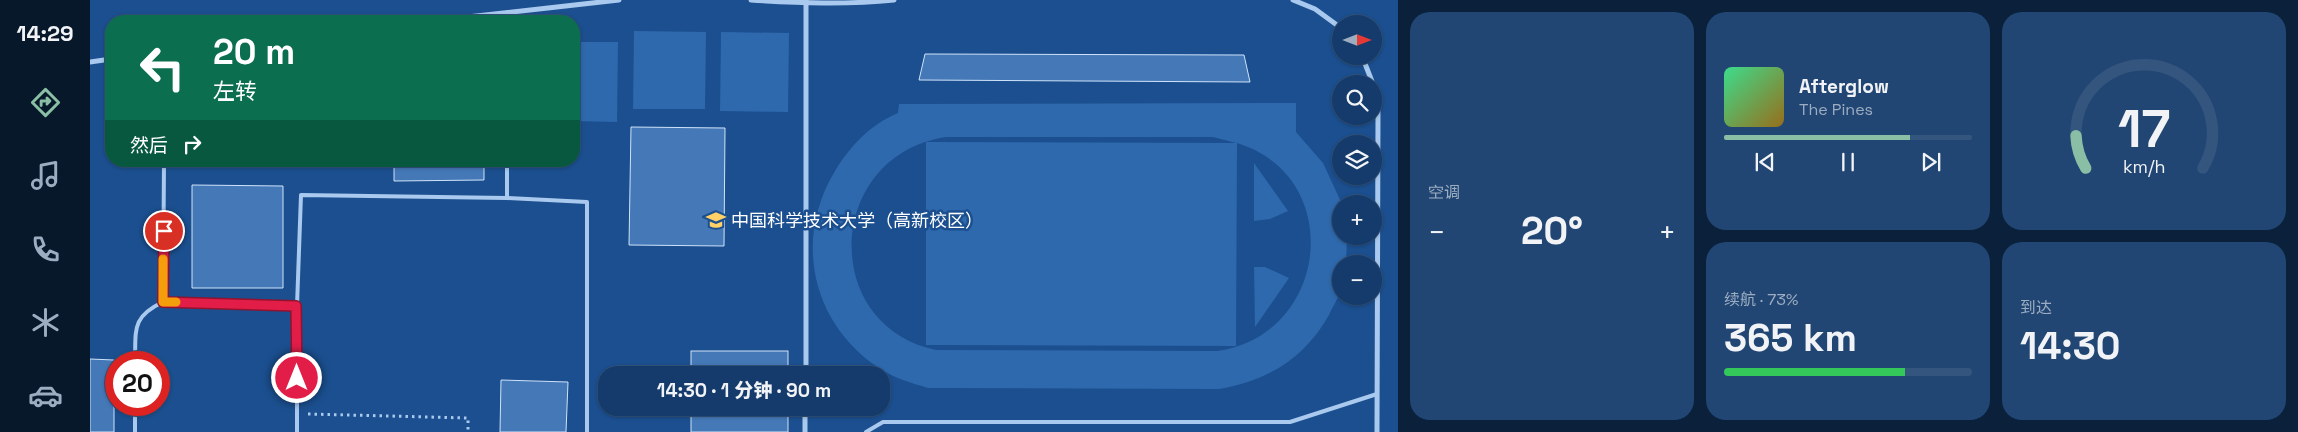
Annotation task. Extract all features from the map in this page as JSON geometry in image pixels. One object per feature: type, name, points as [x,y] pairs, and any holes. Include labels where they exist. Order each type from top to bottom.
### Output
[{"type":"street","points":[[482,15],[618,0]]},
{"type":"street","points":[[751,0],[861,4],[894,0]]},
{"type":"street","points":[[1293,0],[1315,9],[1332,21]]},
{"type":"street","points":[[806,2],[806,366]]},
{"type":"street","points":[[90,62],[105,60]]},
{"type":"street","points":[[1377,432],[1378,125]]},
{"type":"street","points":[[806,416],[806,432]]},
{"type":"lane","points":[[163,302],[164,167]]},
{"type":"lane","points":[[507,167],[507,198]]},
{"type":"lane","points":[[297,432],[296,306],[301,195],[507,198],[588,202],[587,432]]},
{"type":"lane","points":[[135,351],[136,327],[146,310],[163,302],[296,306]]},
{"type":"lane","points":[[866,432],[883,422],[1290,422],[1377,394]]},
{"type":"lane","points":[[135,416],[135,432]]},
{"type":"path","points":[[297,414],[468,418],[468,432]]},
{"type":"shaded area","points":[[634,31],[706,32],[705,109],[633,109]]},
{"type":"shaded area","points":[[721,32],[789,33],[788,112],[720,111]]},
{"type":"shaded area","points":[[580,42],[618,42],[617,122],[580,121]]},
{"type":"shaded area","points":[[1296,103],[1296,132],[1323,163],[1338,195],[1332,195],[1332,245],[1347,245],[1346,255],[1332,255],[1332,305],[1334,305],[1308,344],[1283,366],[1253,380],[1219,389],[928,388],[890,374],[890,366],[876,366],[856,350],[838,328],[825,305],[816,279],[813,252],[815,225],[822,197],[835,171],[847,153],[862,137],[879,123],[898,113],[899,104]],"holes":[[[946,137],[1213,137],[1236,143],[931,142]],[[1237,143],[1272,161],[1296,187],[1308,219],[1310,253],[1302,287],[1283,316],[1255,339],[1236,345]],[[926,144],[926,345],[1233,346],[1217,351],[936,350],[898,334],[871,309],[856,276],[852,241],[859,206],[877,174],[906,150]]]},
{"type":"shaded area","points":[[1254,163],[1288,211],[1270,219],[1254,221]]},
{"type":"shaded area","points":[[1254,267],[1265,267],[1289,278],[1255,327]]},
{"type":"building","points":[[925,54],[1244,55],[1250,82],[919,80]]},
{"type":"building","points":[[631,127],[725,128],[724,246],[629,245]]},
{"type":"building","points":[[394,167],[484,167],[484,180],[394,181]]},
{"type":"building","points":[[192,185],[283,186],[283,288],[192,288]]},
{"type":"building","points":[[691,351],[788,351],[788,366],[691,366]]},
{"type":"building","points":[[90,359],[105,360],[105,416],[114,416],[114,432],[90,432]]},
{"type":"building","points":[[501,380],[568,382],[566,432],[500,432]]},
{"type":"building","points":[[691,416],[788,416],[788,432],[691,432]]},
{"type":"slow traffic","points":[[163,259],[163,302],[176,302]]},
{"type":"place","name":"中国科学技术大学（高新校区）","points":[[716,220]]},
{"type":"route","points":[[164,231],[163,302],[296,306],[297,378]]}]
